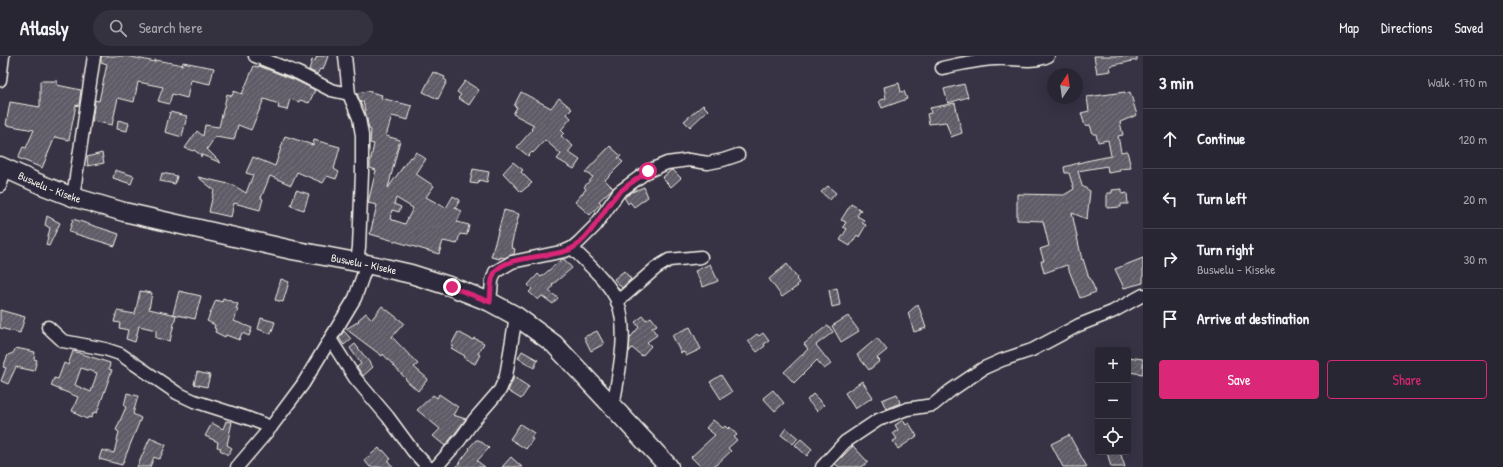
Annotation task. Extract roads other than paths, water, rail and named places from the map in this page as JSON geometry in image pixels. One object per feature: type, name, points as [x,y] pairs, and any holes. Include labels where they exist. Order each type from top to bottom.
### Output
[{"type":"main road","name":"Buswelu - Kiseke","points":[[3,167],[73,197],[124,212],[292,250],[411,274],[452,287],[490,302],[516,316],[554,344],[669,467]]},
{"type":"street","points":[[0,80],[3,56]]},
{"type":"street","points":[[73,197],[94,56]]},
{"type":"street","points":[[255,56],[298,73],[331,90],[349,94]]},
{"type":"street","points":[[237,467],[271,428],[303,384],[355,298],[362,263],[359,247],[362,135],[359,118],[349,94],[345,56]]},
{"type":"street","points":[[942,68],[997,58],[1034,60],[1048,56]]},
{"type":"street","points":[[490,302],[492,281],[495,272],[512,262],[540,255],[566,251],[572,248],[595,226],[619,192],[648,171],[667,163],[689,160],[708,163],[738,155]]},
{"type":"street","points":[[0,186],[3,167]]},
{"type":"street","points":[[572,248],[596,272],[618,302],[622,324],[622,334],[620,361],[613,406]]},
{"type":"street","points":[[618,302],[656,268],[669,260],[701,257]]},
{"type":"street","points":[[822,467],[845,442],[878,420],[907,409],[933,405],[950,391],[984,368],[1032,350],[1079,325],[1112,312],[1143,295]]},
{"type":"street","points":[[436,467],[500,390],[506,376],[516,316]]},
{"type":"street","points":[[48,327],[63,342],[105,349],[120,354],[177,393],[271,428]]},
{"type":"street","points":[[330,340],[355,378],[388,417],[413,451],[428,467]]}]
